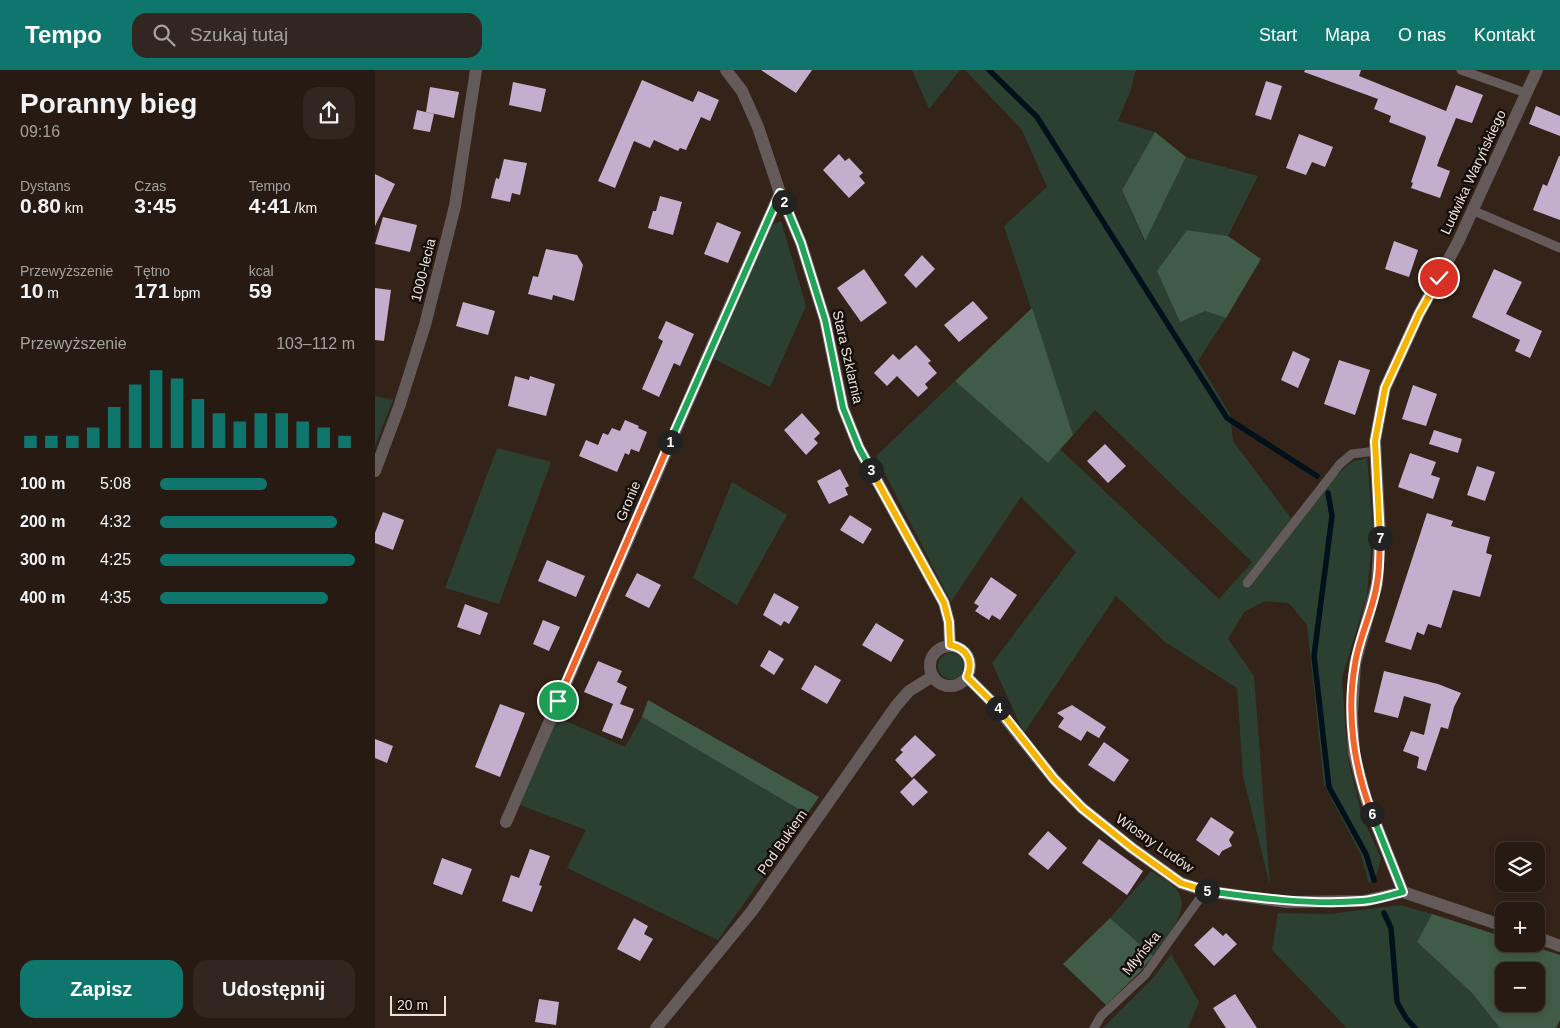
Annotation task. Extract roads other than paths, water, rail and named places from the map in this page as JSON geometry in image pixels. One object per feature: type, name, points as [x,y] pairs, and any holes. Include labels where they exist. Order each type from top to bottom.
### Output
[{"type":"street","name":"1000-lecia","points":[[375,471],[399,407],[422,334],[455,206],[476,70]]},
{"type":"street","name":"Stara Szklarnia","points":[[726,70],[742,91],[758,127],[780,193],[801,243],[825,320],[846,416],[859,448],[944,603],[949,622],[950,645]]},
{"type":"street","name":"Ludwika Waryńskiego","points":[[1403,892],[1366,798],[1354,754],[1351,713],[1355,664],[1377,584],[1380,533],[1375,441],[1385,388],[1419,314],[1458,242],[1537,70]]},
{"type":"street","name":"Gronie","points":[[506,822],[780,193]]},
{"type":"street","points":[[950,645],[962,649],[967,654],[971,665],[963,682],[949,686],[943,685],[933,676],[930,664],[931,658],[939,649],[950,645]]},
{"type":"street","name":"Pod Bukiem","points":[[656,1028],[752,911],[896,706],[909,691],[933,676]]},
{"type":"street","name":"Wiosny Ludów","points":[[967,677],[993,702],[1054,779],[1082,808],[1132,848],[1181,883],[1205,891],[1287,902],[1364,901],[1403,892]]},
{"type":"street","points":[[1403,892],[1495,923]]},
{"type":"street","points":[[1545,940],[1560,946]]},
{"type":"lane","points":[[1461,70],[1526,93]]},
{"type":"lane","points":[[1472,210],[1560,248]]},
{"type":"lane","points":[[1247,583],[1339,464],[1352,454],[1376,451]]},
{"type":"lane","name":"Młyńska","points":[[1094,1028],[1101,1016],[1145,975],[1205,891]]},
{"type":"waterway","points":[[989,70],[1037,117],[1227,418],[1317,476]]},
{"type":"waterway","points":[[1328,493],[1332,516],[1314,656],[1329,787],[1366,854],[1374,880]]},
{"type":"waterway","points":[[1384,913],[1391,928],[1397,1002],[1406,1018],[1415,1028]]}]
